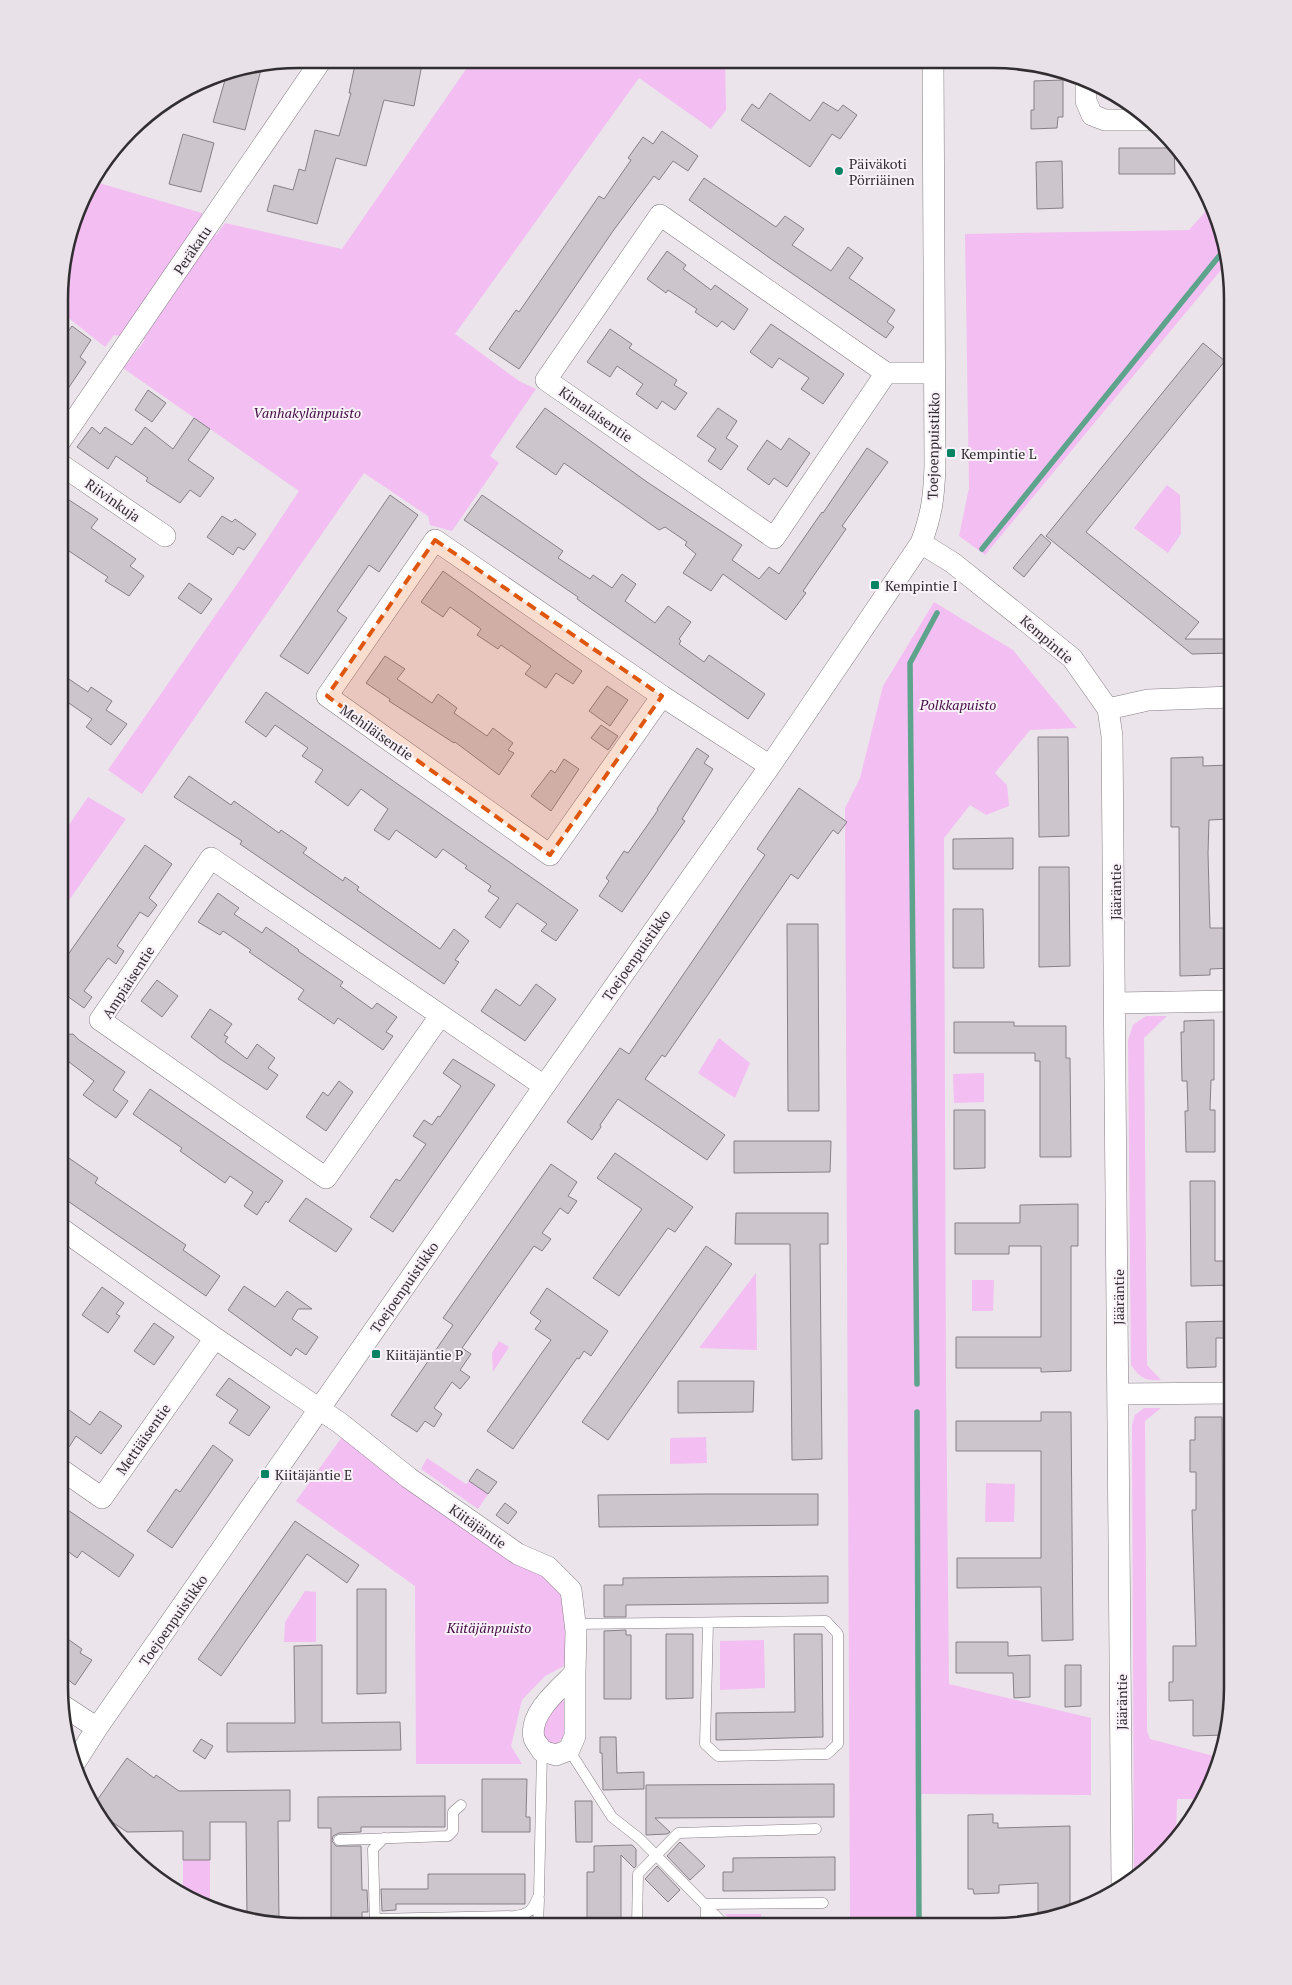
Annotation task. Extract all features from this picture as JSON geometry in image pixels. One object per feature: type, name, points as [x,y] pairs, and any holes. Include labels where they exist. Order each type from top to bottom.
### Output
[{"type":"street","name":"Peräkatu","points":[[68,428],[316,68]]},
{"type":"street","name":"Toejoenpuistikko","points":[[79,1757],[544,1086],[770,766],[921,543],[930,519],[934,496],[933,68]]},
{"type":"street","points":[[1086,87],[1086,101],[1092,115],[1105,120],[1140,120]]},
{"type":"street","name":"Kimalaisentie","points":[[660,215],[886,373],[774,538],[546,380],[660,215]]},
{"type":"street","points":[[886,373],[934,373]]},
{"type":"street","name":"Riivinkuja","points":[[68,469],[165,536]]},
{"type":"street","name":"Mehiläisentie","points":[[662,696],[550,854],[327,696],[435,540],[662,696],[770,766]]},
{"type":"street","name":"Kempintie","points":[[921,543],[953,563],[1072,658],[1108,709]]},
{"type":"street","points":[[1108,709],[1148,700],[1224,697]]},
{"type":"street","name":"Jääräntie","points":[[1108,709],[1114,769],[1122,1879]]},
{"type":"street","name":"Ampiaisentie","points":[[440,1016],[326,1178],[100,1020],[211,858],[544,1086]]},
{"type":"street","points":[[1116,1003],[1224,1001]]},
{"type":"street","points":[[68,1233],[319,1409]]},
{"type":"street","name":"Mettiäisentie","points":[[68,1474],[102,1498],[215,1338]]},
{"type":"street","points":[[1118,1394],[1224,1393]]},
{"type":"street","name":"Kiitäjäntie","points":[[319,1409],[340,1423],[409,1478],[518,1554],[548,1567],[571,1590],[575,1624],[575,1736],[569,1750]]},
{"type":"street","points":[[569,1750],[556,1755],[542,1751],[534,1737],[536,1718],[552,1696],[575,1673]]},
{"type":"street","points":[[69,1709],[97,1728]]},
{"type":"lane","points":[[575,1624],[708,1622],[826,1621],[838,1634],[838,1744],[827,1754],[718,1756],[705,1744],[708,1622]]},
{"type":"lane","points":[[569,1750],[612,1817],[657,1855],[719,1918]]},
{"type":"lane","points":[[538,1918],[542,1751]]},
{"type":"lane","points":[[339,1840],[448,1836],[453,1831],[453,1812],[461,1805]]},
{"type":"lane","points":[[637,1918],[638,1874],[678,1833],[816,1829]]},
{"type":"lane","points":[[374,1918],[373,1849],[384,1838]]},
{"type":"lane","points":[[467,1918],[526,1914],[533,1908],[539,1895]]},
{"type":"lane","points":[[706,1904],[823,1903]]},
{"type":"lane","points":[[706,1904],[706,1918]]},
{"type":"highlighted area","points":[[435,540],[662,696],[550,855],[327,696]]},
{"type":"green space","name":"Vanhakylänpuisto","points":[[467,68],[725,68],[726,110],[711,129],[639,78],[455,334],[519,381],[536,389],[490,456],[499,463],[452,531],[430,525],[428,516],[364,473],[142,794],[108,770],[242,577],[299,491],[123,368],[145,340],[114,335],[105,347],[68,318],[69,269],[75,239],[85,210],[99,183],[202,213],[216,235],[225,223],[342,249]]},
{"type":"green space","points":[[1207,210],[1217,239],[1223,268],[985,555],[959,536],[969,488],[965,234],[1189,230]]},
{"type":"green space","points":[[1167,485],[1180,495],[1181,534],[1168,553],[1134,528]]},
{"type":"green space","name":"Polkkapuisto","points":[[934,602],[1013,650],[1077,728],[1030,730],[995,773],[1007,785],[1009,806],[986,815],[970,805],[944,838],[949,1684],[1091,1718],[1091,1795],[920,1794],[919,1918],[850,1918],[845,808],[860,778],[883,686]]},
{"type":"green space","points":[[88,797],[126,819],[68,902],[68,826]]},
{"type":"green space","points":[[1146,1016],[1167,1016],[1144,1038],[1147,1365],[1161,1380],[1143,1378],[1131,1365],[1128,1040],[1133,1025]]},
{"type":"green space","points":[[719,1038],[750,1063],[735,1098],[698,1073]]},
{"type":"green space","points":[[984,1073],[984,1102],[954,1103],[953,1074]]},
{"type":"green space","points":[[756,1273],[757,1350],[699,1348]]},
{"type":"green space","points":[[972,1280],[994,1280],[993,1311],[972,1311]]},
{"type":"green space","points":[[499,1341],[509,1347],[493,1372],[492,1353]]},
{"type":"green space","points":[[1144,1408],[1161,1408],[1145,1421],[1147,1731],[1150,1739],[1213,1756],[1207,1775],[1195,1799],[1177,1799],[1176,1828],[1157,1850],[1134,1870],[1132,1425],[1135,1415]]},
{"type":"green space","name":"Kiitäjänpuisto","points":[[342,1437],[541,1573],[563,1595],[568,1664],[545,1676],[522,1700],[511,1746],[522,1764],[416,1764],[415,1586],[296,1501]]},
{"type":"green space","points":[[706,1437],[707,1463],[670,1464],[670,1438]]},
{"type":"green space","points":[[427,1458],[466,1484],[469,1481],[488,1494],[478,1509],[421,1469]]},
{"type":"green space","points":[[986,1483],[1015,1484],[1014,1522],[985,1522]]},
{"type":"green space","points":[[305,1591],[316,1592],[316,1642],[284,1642],[285,1622]]},
{"type":"green space","points":[[764,1640],[765,1688],[720,1690],[720,1641]]},
{"type":"green space","points":[[561,1701],[566,1702],[567,1733],[557,1744],[551,1744],[544,1738],[545,1722]]},
{"type":"green space","points":[[183,1860],[210,1860],[210,1900],[183,1886]]},
{"type":"green space","points":[[725,1914],[761,1914],[761,1918],[729,1918]]},
{"type":"building","points":[[354,68],[421,68],[414,106],[384,100],[366,166],[336,158],[317,224],[267,211],[274,185],[293,190],[299,169],[305,171],[315,130],[339,136],[351,93],[349,93]]},
{"type":"building","points":[[261,71],[245,130],[213,122],[225,80]]},
{"type":"building","points":[[1063,80],[1063,117],[1058,117],[1057,128],[1031,129],[1031,110],[1034,110],[1034,81]]},
{"type":"building","points":[[770,93],[810,121],[823,102],[838,111],[843,105],[857,115],[840,139],[832,134],[810,167],[741,120],[752,104],[759,109]]},
{"type":"building","points":[[662,131],[698,156],[688,171],[673,161],[659,180],[654,176],[613,231],[519,369],[489,349],[516,310],[519,312],[599,196],[604,199],[631,160],[628,158],[643,137],[653,144]]},
{"type":"building","points":[[183,134],[214,143],[201,192],[169,184]]},
{"type":"building","points":[[1119,148],[1169,148],[1174,155],[1175,174],[1119,174]]},
{"type":"building","points":[[1062,161],[1063,208],[1037,209],[1036,162]]},
{"type":"building","points":[[704,178],[776,227],[785,216],[804,229],[792,245],[831,271],[848,247],[863,258],[849,278],[895,310],[887,322],[894,327],[886,338],[689,200]]},
{"type":"building","points":[[667,251],[686,265],[683,269],[711,290],[715,285],[748,309],[734,330],[722,321],[717,327],[695,312],[697,309],[668,290],[666,293],[647,279]]},
{"type":"building","points":[[771,324],[844,374],[823,404],[801,389],[809,378],[779,358],[772,368],[750,352]]},
{"type":"building","points":[[72,326],[91,340],[80,357],[86,362],[68,389],[68,331]]},
{"type":"building","points":[[610,329],[632,344],[629,348],[677,380],[674,385],[687,393],[675,410],[662,401],[657,409],[636,394],[643,384],[617,366],[610,377],[587,362]]},
{"type":"building","points":[[1203,343],[1224,360],[1086,532],[1199,622],[1185,639],[1224,639],[1224,653],[1192,654],[1046,536]]},
{"type":"building","points":[[148,390],[166,403],[152,422],[135,410]]},
{"type":"building","points":[[545,408],[647,482],[742,545],[732,560],[759,579],[769,567],[779,574],[867,448],[888,462],[842,526],[846,529],[803,591],[806,593],[786,620],[723,574],[711,591],[683,573],[696,554],[685,545],[687,542],[665,527],[659,530],[564,463],[556,475],[516,447]]},
{"type":"building","points":[[718,408],[737,421],[726,438],[738,446],[721,470],[708,461],[716,449],[697,436]]},
{"type":"building","points":[[194,418],[210,429],[188,460],[214,478],[200,497],[190,490],[180,503],[146,481],[148,478],[116,456],[108,469],[77,447],[92,427],[100,434],[105,427],[132,445],[145,427],[173,449]]},
{"type":"building","points":[[789,438],[810,453],[787,487],[774,478],[769,485],[747,469],[767,440],[781,450]]},
{"type":"building","points":[[390,495],[418,515],[379,572],[369,565],[337,611],[347,618],[308,674],[280,656]]},
{"type":"building","points":[[482,495],[563,551],[558,558],[590,579],[593,575],[612,588],[622,574],[636,584],[625,601],[655,623],[668,606],[691,622],[679,639],[681,641],[679,644],[704,662],[709,655],[765,694],[748,719],[577,599],[578,597],[464,520]]},
{"type":"building","points":[[68,499],[98,519],[91,528],[136,559],[130,566],[144,576],[129,596],[105,581],[108,577],[68,550]]},
{"type":"building","points":[[222,516],[232,522],[235,519],[256,534],[244,550],[238,547],[233,555],[207,537]]},
{"type":"building","points":[[1041,534],[1051,543],[1024,577],[1013,568]]},
{"type":"building","points":[[443,571],[582,671],[573,684],[556,673],[546,688],[525,674],[531,666],[501,645],[498,649],[477,635],[481,629],[450,607],[443,617],[421,602]]},
{"type":"building","points":[[189,583],[212,599],[201,614],[178,598]]},
{"type":"building","points":[[385,656],[405,669],[397,679],[432,703],[438,694],[457,708],[454,713],[487,736],[493,728],[513,743],[508,750],[514,753],[499,775],[455,742],[389,701],[390,699],[366,683]]},
{"type":"building","points":[[68,678],[88,692],[91,687],[112,701],[106,710],[127,724],[111,745],[86,727],[92,719],[68,702]]},
{"type":"building","points":[[607,686],[628,700],[610,726],[589,711]]},
{"type":"building","points":[[266,692],[578,910],[556,941],[541,931],[547,924],[517,903],[500,928],[485,917],[499,898],[488,891],[491,886],[465,868],[467,866],[443,849],[436,858],[396,830],[389,840],[374,830],[388,809],[361,789],[348,806],[315,782],[323,770],[302,756],[308,748],[275,725],[266,737],[245,722]]},
{"type":"building","points":[[601,725],[618,736],[608,750],[591,738]]},
{"type":"building","points":[[1038,737],[1068,737],[1069,836],[1039,837]]},
{"type":"building","points":[[697,748],[709,756],[704,763],[713,769],[682,819],[685,821],[622,912],[599,896],[609,881],[606,878],[624,851],[628,853]]},
{"type":"building","points":[[1203,757],[1203,766],[1224,765],[1224,819],[1209,820],[1208,853],[1210,928],[1224,928],[1224,968],[1210,969],[1210,975],[1180,976],[1179,827],[1171,827],[1171,758]]},
{"type":"building","points":[[564,759],[579,769],[551,811],[531,796],[551,770],[555,773]]},
{"type":"building","points":[[189,776],[231,805],[234,801],[279,833],[281,830],[307,848],[303,853],[343,881],[345,877],[359,887],[357,890],[440,949],[454,929],[469,941],[455,960],[459,962],[444,984],[240,844],[242,841],[174,797]]},
{"type":"building","points":[[799,788],[847,822],[838,834],[833,830],[798,879],[791,874],[665,1057],[662,1055],[645,1079],[725,1135],[707,1160],[618,1099],[592,1140],[567,1122],[620,1048],[629,1054],[765,855],[757,849]]},
{"type":"building","points":[[1013,838],[1013,869],[953,869],[953,839]]},
{"type":"building","points":[[145,845],[172,864],[149,898],[157,905],[148,917],[140,912],[117,946],[124,951],[116,964],[108,958],[84,991],[92,997],[84,1008],[68,997],[68,955]]},
{"type":"building","points":[[1039,867],[1069,867],[1070,966],[1039,967]]},
{"type":"building","points":[[218,893],[239,908],[234,914],[262,933],[266,927],[343,982],[340,986],[372,1009],[377,1003],[397,1017],[386,1032],[393,1036],[383,1050],[338,1018],[334,1024],[298,999],[304,990],[249,952],[251,950],[223,931],[220,935],[198,922]]},
{"type":"building","points":[[953,909],[983,909],[984,968],[953,968]]},
{"type":"building","points":[[787,924],[818,924],[819,1111],[788,1111]]},
{"type":"building","points":[[157,980],[178,996],[162,1017],[141,1001]]},
{"type":"building","points":[[536,984],[556,999],[525,1041],[481,1011],[496,989],[520,1006]]},
{"type":"building","points":[[210,1009],[232,1024],[224,1035],[228,1037],[225,1042],[247,1059],[257,1044],[275,1058],[268,1068],[278,1075],[267,1090],[191,1037]]},
{"type":"building","points":[[1214,1020],[1214,1080],[1211,1080],[1210,1110],[1215,1110],[1215,1152],[1186,1152],[1185,1111],[1188,1111],[1187,1081],[1182,1081],[1181,1032],[1184,1032],[1184,1021]]},
{"type":"building","points":[[954,1022],[1014,1022],[1014,1026],[1066,1026],[1066,1058],[1070,1058],[1071,1157],[1040,1157],[1040,1061],[1035,1061],[1035,1053],[954,1053]]},
{"type":"building","points":[[68,1034],[73,1034],[125,1072],[113,1090],[128,1101],[116,1118],[83,1095],[94,1081],[69,1062],[68,1063]]},
{"type":"building","points":[[453,1059],[495,1085],[393,1232],[370,1217],[396,1179],[400,1181],[426,1144],[413,1136],[424,1120],[432,1125],[438,1116],[440,1117],[461,1086],[443,1073]]},
{"type":"building","points":[[339,1081],[353,1092],[326,1131],[306,1117],[323,1092],[328,1096]]},
{"type":"building","points":[[150,1089],[283,1181],[257,1215],[244,1206],[253,1192],[230,1176],[225,1183],[180,1151],[182,1148],[133,1114]]},
{"type":"building","points":[[954,1110],[985,1110],[985,1168],[954,1169]]},
{"type":"building","points":[[734,1141],[831,1141],[830,1172],[734,1173]]},
{"type":"building","points":[[615,1153],[693,1207],[675,1232],[668,1228],[619,1296],[593,1278],[642,1209],[597,1178]]},
{"type":"building","points":[[68,1157],[98,1178],[95,1183],[186,1245],[183,1250],[220,1276],[206,1296],[68,1201]]},
{"type":"building","points":[[551,1164],[577,1182],[568,1196],[577,1201],[568,1214],[560,1208],[542,1233],[551,1239],[542,1251],[534,1246],[462,1348],[471,1354],[460,1370],[470,1377],[460,1389],[452,1382],[434,1408],[442,1414],[434,1427],[425,1421],[417,1432],[391,1415],[453,1325],[443,1318]]},
{"type":"building","points":[[1190,1181],[1215,1181],[1215,1261],[1224,1261],[1224,1285],[1191,1286]]},
{"type":"building","points":[[306,1198],[352,1229],[336,1252],[289,1221]]},
{"type":"building","points":[[1078,1204],[1078,1246],[1071,1246],[1071,1371],[1041,1372],[1041,1368],[956,1368],[956,1337],[1041,1337],[1041,1246],[1009,1246],[1009,1254],[955,1254],[955,1223],[1020,1223],[1020,1205]]},
{"type":"building","points":[[736,1213],[828,1213],[828,1244],[820,1244],[822,1459],[792,1460],[790,1244],[735,1244]]},
{"type":"building","points":[[706,1246],[732,1264],[608,1440],[582,1422]]},
{"type":"building","points":[[244,1286],[275,1307],[287,1291],[312,1309],[298,1309],[292,1319],[318,1337],[306,1355],[296,1348],[291,1356],[228,1310]]},
{"type":"building","points":[[102,1287],[124,1303],[116,1314],[120,1316],[108,1333],[82,1315]]},
{"type":"building","points":[[547,1288],[608,1331],[591,1356],[584,1351],[579,1359],[577,1358],[513,1449],[487,1431],[551,1340],[535,1329],[541,1321],[530,1313]]},
{"type":"building","points":[[1224,1321],[1224,1338],[1216,1338],[1216,1367],[1187,1368],[1186,1322]]},
{"type":"building","points":[[154,1323],[174,1337],[154,1365],[134,1351]]},
{"type":"building","points":[[229,1378],[270,1407],[249,1436],[229,1423],[238,1410],[216,1395]]},
{"type":"building","points":[[678,1381],[754,1381],[753,1412],[678,1413]]},
{"type":"building","points":[[68,1409],[90,1425],[100,1411],[122,1426],[101,1454],[76,1436],[69,1447]]},
{"type":"building","points":[[1041,1412],[1071,1412],[1073,1640],[1042,1641],[1041,1587],[957,1588],[957,1558],[1041,1558],[1041,1451],[956,1451],[956,1421],[1041,1421]]},
{"type":"building","points":[[1195,1417],[1222,1417],[1224,1704],[1219,1735],[1193,1736],[1193,1700],[1169,1701],[1169,1682],[1173,1682],[1173,1646],[1196,1646],[1192,1510],[1196,1510],[1196,1472],[1190,1472],[1190,1440],[1195,1440]]},
{"type":"building","points":[[213,1445],[233,1460],[172,1548],[147,1531],[176,1489],[180,1492]]},
{"type":"building","points":[[477,1469],[497,1482],[488,1494],[469,1481]]},
{"type":"building","points":[[818,1494],[818,1525],[599,1527],[598,1495]]},
{"type":"building","points":[[505,1503],[517,1512],[508,1524],[496,1515]]},
{"type":"building","points":[[68,1510],[134,1555],[119,1577],[82,1551],[77,1558],[68,1552]]},
{"type":"building","points":[[295,1521],[359,1565],[347,1583],[307,1554],[221,1676],[198,1659]]},
{"type":"building","points":[[828,1576],[828,1603],[626,1605],[626,1617],[604,1617],[604,1585],[623,1585],[623,1578]]},
{"type":"building","points":[[357,1589],[386,1589],[386,1693],[357,1694]]},
{"type":"building","points":[[626,1630],[626,1635],[631,1635],[631,1699],[604,1699],[604,1631]]},
{"type":"building","points":[[666,1634],[693,1634],[693,1698],[666,1699]]},
{"type":"building","points":[[794,1634],[822,1634],[823,1737],[716,1740],[716,1713],[795,1712]]},
{"type":"building","points":[[68,1639],[82,1649],[80,1653],[92,1660],[75,1685],[68,1680]]},
{"type":"building","points":[[956,1642],[1008,1642],[1008,1656],[1030,1655],[1030,1697],[1014,1698],[1013,1673],[956,1673]]},
{"type":"building","points":[[322,1645],[322,1723],[400,1722],[401,1750],[227,1752],[227,1723],[295,1723],[294,1646]]},
{"type":"building","points":[[1065,1665],[1081,1665],[1081,1706],[1065,1707]]},
{"type":"building","points":[[600,1737],[616,1737],[617,1773],[644,1772],[644,1789],[603,1790]]},
{"type":"building","points":[[201,1739],[213,1746],[205,1759],[193,1751]]},
{"type":"building","points":[[127,1758],[154,1778],[156,1775],[179,1791],[290,1790],[290,1821],[278,1821],[279,1917],[247,1912],[246,1822],[210,1822],[210,1860],[183,1860],[183,1831],[127,1832],[110,1821],[98,1800]]},
{"type":"building","points":[[482,1779],[527,1779],[526,1817],[530,1817],[530,1832],[482,1832]]},
{"type":"building","points":[[834,1784],[834,1817],[655,1818],[670,1832],[667,1834],[646,1835],[646,1785]]},
{"type":"building","points":[[445,1796],[445,1827],[361,1827],[361,1832],[339,1833],[333,1836],[332,1841],[336,1846],[361,1846],[362,1890],[367,1890],[368,1912],[362,1912],[362,1918],[331,1918],[331,1828],[318,1828],[318,1797]]},
{"type":"building","points":[[575,1801],[592,1801],[592,1842],[576,1842]]},
{"type":"building","points":[[993,1814],[993,1823],[998,1823],[998,1828],[1070,1826],[1070,1904],[1038,1913],[1038,1883],[999,1885],[999,1893],[974,1894],[973,1889],[968,1889],[968,1815]]},
{"type":"building","points":[[680,1842],[705,1866],[690,1880],[667,1856]]},
{"type":"building","points":[[632,1845],[636,1849],[636,1866],[634,1868],[621,1855],[621,1918],[587,1918],[587,1872],[594,1872],[594,1846]]},
{"type":"building","points":[[835,1857],[835,1890],[723,1891],[723,1872],[733,1872],[733,1858]]},
{"type":"building","points":[[657,1866],[680,1890],[668,1902],[645,1879]]},
{"type":"building","points":[[428,1874],[525,1874],[525,1904],[396,1904],[396,1910],[382,1911],[381,1889],[428,1889]]},
{"type":"waterway","points":[[982,549],[1220,255]]},
{"type":"waterway","points":[[917,1384],[910,663],[937,613]]},
{"type":"waterway","points":[[917,1412],[919,1918]]},
{"type":"place","name":"Päiväkoti Pörriäinen","points":[[839,171]]},
{"type":"place","name":"Kempintie L","points":[[951,453]]},
{"type":"place","name":"Kempintie I","points":[[875,585]]},
{"type":"place","name":"Kiitäjäntie P","points":[[376,1354]]},
{"type":"place","name":"Kiitäjäntie E","points":[[265,1474]]}]
